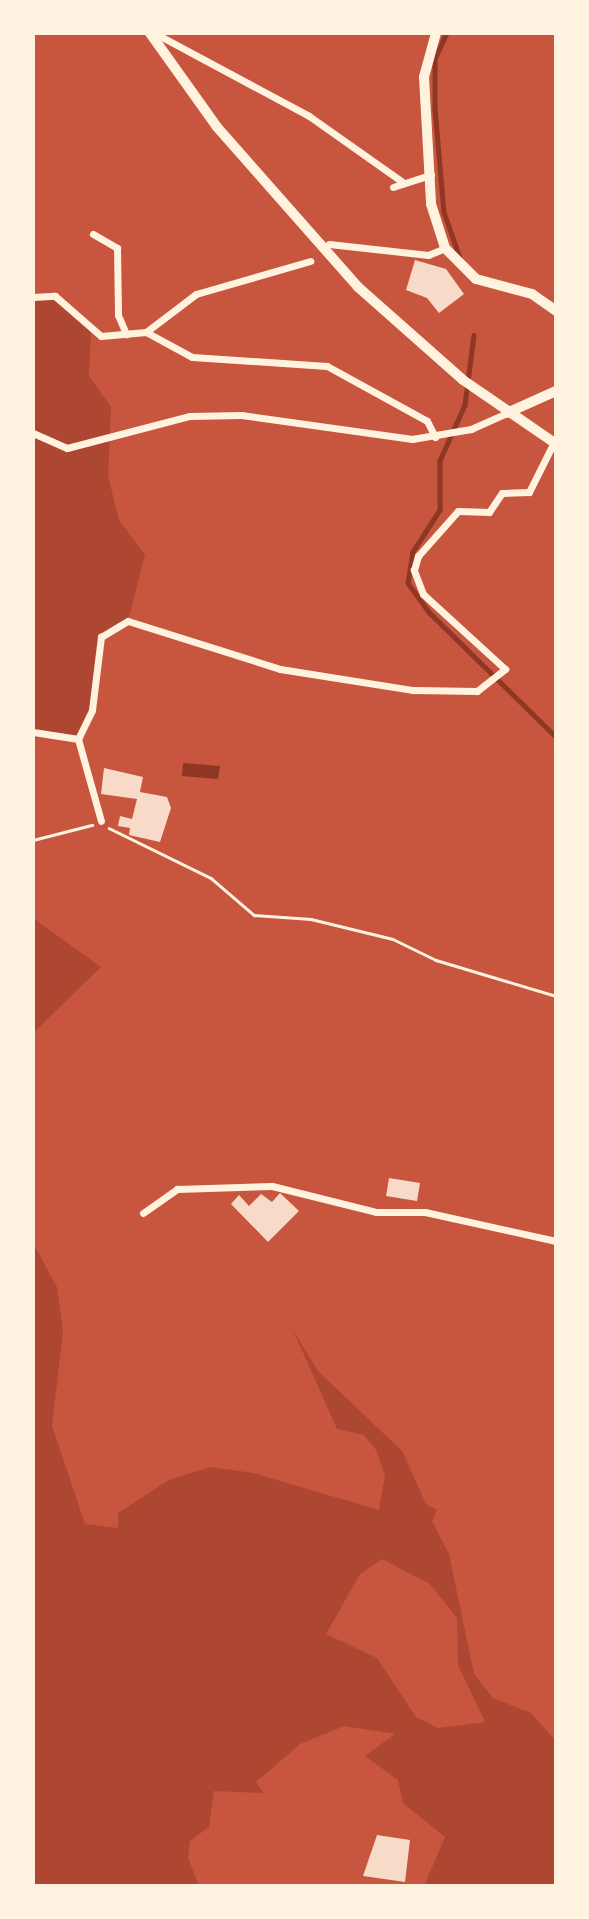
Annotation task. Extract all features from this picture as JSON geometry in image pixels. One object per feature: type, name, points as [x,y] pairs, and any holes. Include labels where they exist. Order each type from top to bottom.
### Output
[{"type":"main road","points":[[155,35],[217,127],[312,240],[463,380],[507,413],[555,443]]},
{"type":"street","points":[[436,33],[424,77],[431,204],[445,248],[475,279],[532,294],[556,312]]},
{"type":"street","points":[[155,35],[309,116],[401,181]]},
{"type":"street","points":[[393,187],[401,181],[431,174]]},
{"type":"street","points":[[93,234],[117,248],[118,315],[126,334]]},
{"type":"street","points":[[330,244],[428,255],[445,248]]},
{"type":"street","points":[[33,297],[55,296],[101,337],[146,332],[196,294],[310,261]]},
{"type":"street","points":[[146,332],[192,358],[276,358],[351,374],[427,421],[435,437]]},
{"type":"street","points":[[33,433],[67,448],[190,416],[242,415],[372,436],[435,437],[453,434],[556,391]]},
{"type":"street","points":[[101,821],[78,739],[92,710],[101,636],[128,621],[280,669],[455,694],[492,680],[505,669],[430,602],[414,570],[450,515],[489,512],[502,493],[529,492],[555,443]]},
{"type":"street","points":[[33,732],[78,739]]},
{"type":"street","points":[[143,1213],[177,1189],[272,1186],[376,1212],[425,1212],[556,1241]]},
{"type":"path","points":[[33,840],[101,821],[211,878],[254,915],[310,919],[393,939],[436,960],[556,996]]},
{"type":"shaded area","points":[[48,294],[91,332],[89,376],[111,407],[108,476],[119,520],[145,555],[128,621],[101,637],[92,710],[78,739],[33,737],[33,297]]},
{"type":"shaded area","points":[[183,763],[220,766],[218,779],[182,776]]},
{"type":"shaded area","points":[[33,918],[101,967],[33,1033]]},
{"type":"shaded area","points":[[33,1243],[57,1287],[63,1331],[52,1426],[85,1524],[118,1528],[118,1513],[169,1480],[210,1467],[253,1473],[379,1510],[385,1475],[376,1450],[364,1435],[337,1429],[293,1330],[318,1371],[402,1451],[426,1504],[437,1510],[432,1521],[449,1554],[474,1674],[493,1698],[531,1713],[556,1741],[556,1886],[424,1886],[445,1837],[403,1803],[398,1780],[365,1756],[395,1734],[344,1726],[300,1744],[256,1782],[264,1793],[214,1791],[209,1827],[190,1841],[188,1858],[199,1886],[33,1886]],"holes":[[[382,1559],[430,1584],[457,1618],[458,1665],[485,1722],[438,1728],[416,1717],[377,1658],[326,1634],[360,1574]]]},
{"type":"building","points":[[415,260],[446,269],[464,294],[439,313],[427,298],[406,290]]},
{"type":"building","points":[[104,768],[143,777],[140,792],[167,797],[171,808],[160,842],[129,835],[130,828],[118,826],[120,816],[132,819],[137,799],[101,794]]},
{"type":"building","points":[[389,1178],[420,1183],[417,1201],[386,1196]]},
{"type":"building","points":[[280,1193],[299,1211],[268,1242],[231,1204],[239,1195],[249,1206],[261,1194],[272,1202]]},
{"type":"building","points":[[377,1835],[410,1840],[405,1882],[363,1876]]},
{"type":"waterway","points":[[447,33],[435,59],[435,108],[444,212],[460,258]]},
{"type":"waterway","points":[[474,335],[465,405],[440,461],[440,510],[413,552],[408,583],[430,613],[556,737]]}]
